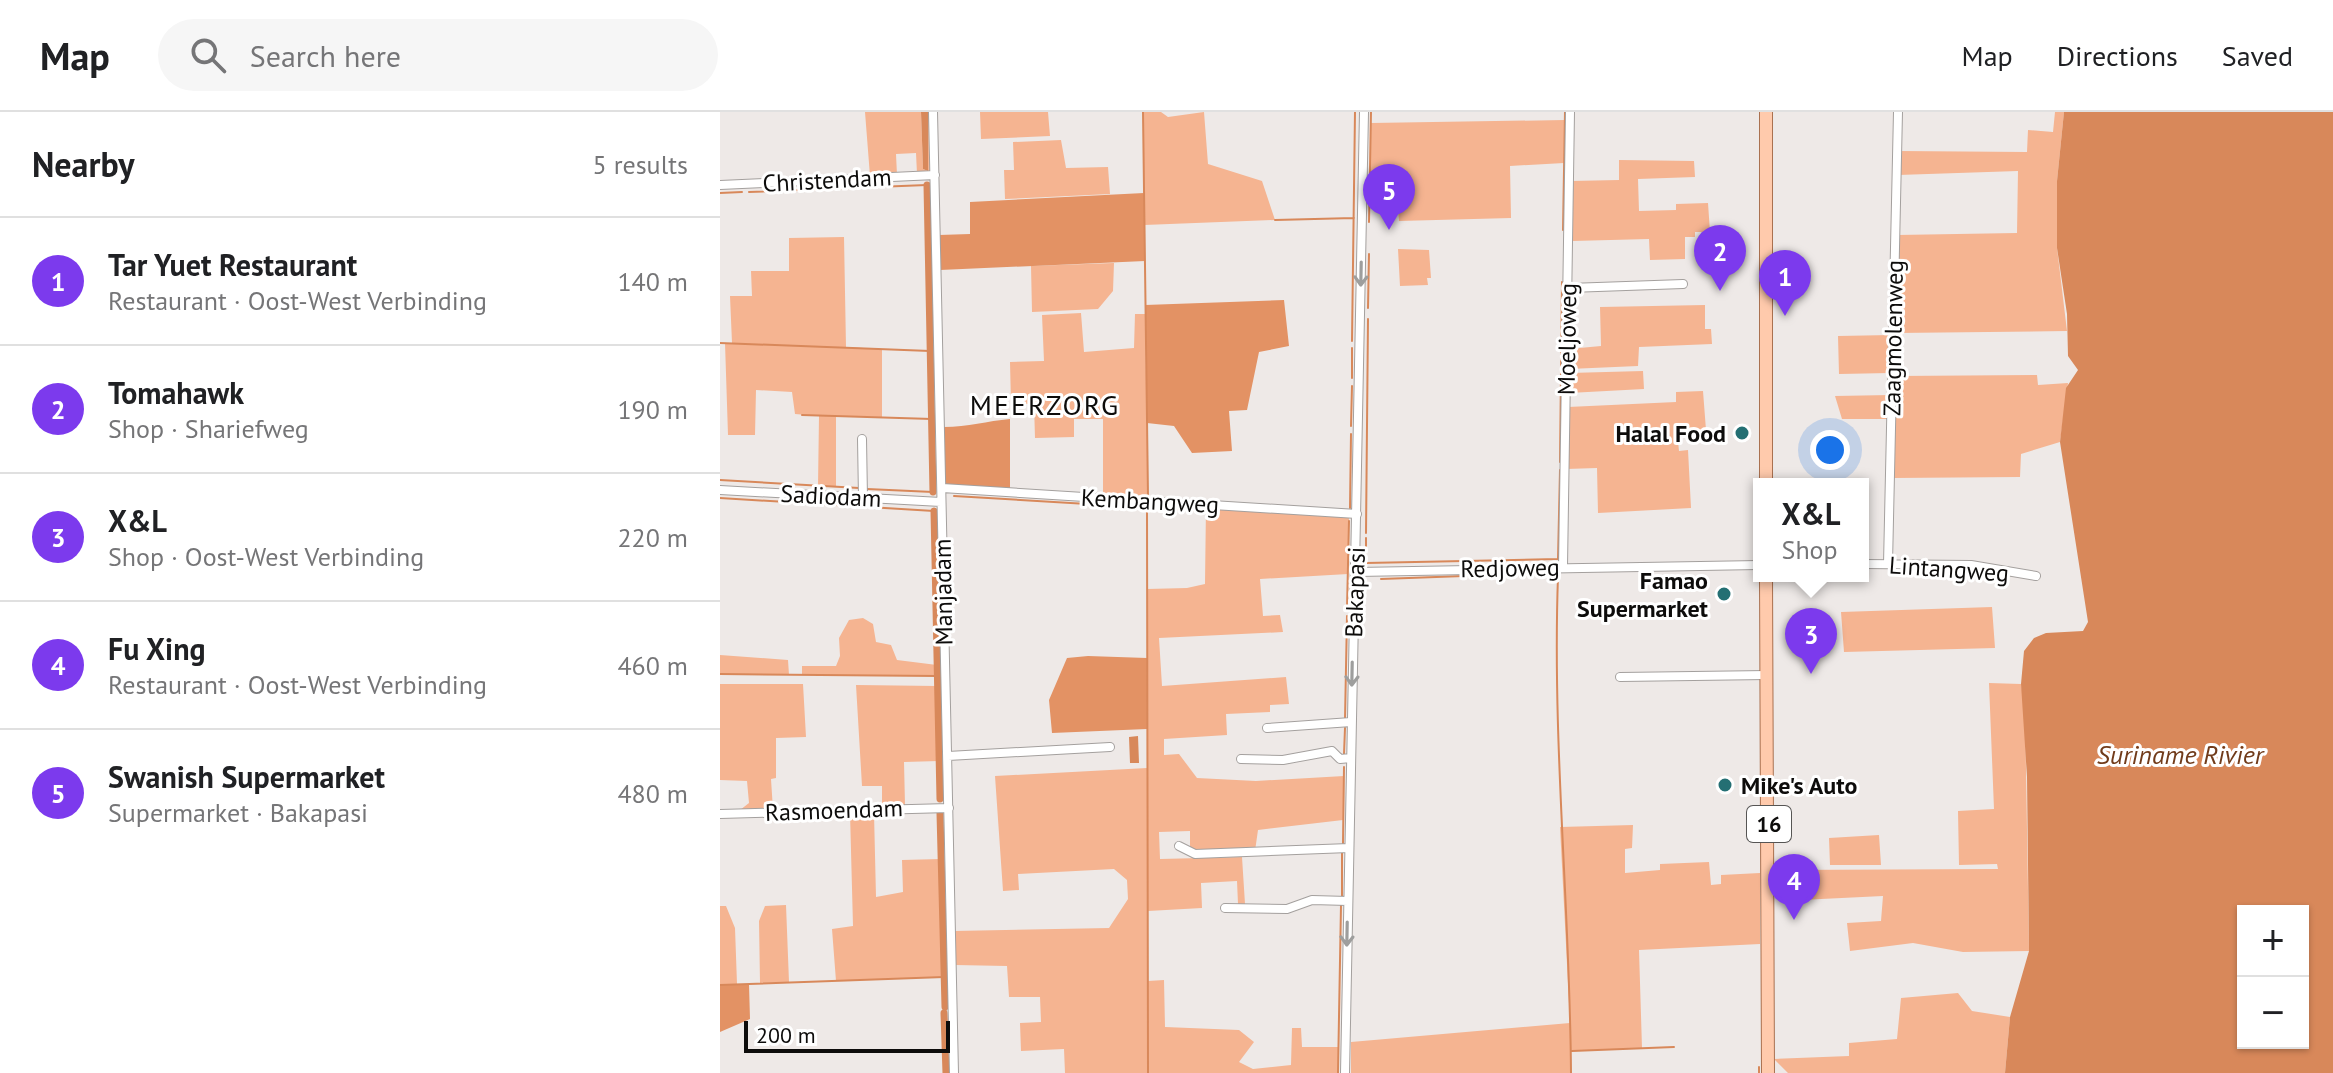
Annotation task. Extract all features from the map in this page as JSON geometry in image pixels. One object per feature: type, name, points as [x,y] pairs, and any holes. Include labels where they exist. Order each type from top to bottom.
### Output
[{"type":"main road","points":[[1766,112],[1766,478]]},
{"type":"main road","name":"16","points":[[1766,582],[1768,1073]]},
{"type":"street","name":"Manjadam","points":[[933,112],[954,1073]]},
{"type":"street","name":"Bakapasi","points":[[1345,1073],[1364,112]]},
{"type":"street","name":"Moeljoweg","points":[[1563,567],[1570,112]]},
{"type":"street","name":"Zaagmolenweg","points":[[1888,564],[1898,112]]},
{"type":"street","name":"Christendam","points":[[720,185],[935,175]]},
{"type":"street","points":[[1569,288],[1683,284]]},
{"type":"street","points":[[862,439],[863,498]]},
{"type":"street","name":"Kembangweg","points":[[942,488],[1357,514]]},
{"type":"street","name":"Sadiodam","points":[[720,490],[941,502]]},
{"type":"street","name":"Lintangweg","points":[[1869,564],[1971,565],[2036,576]]},
{"type":"street","name":"Redjoweg","points":[[1357,572],[1753,565]]},
{"type":"street","points":[[1620,677],[1767,675]]},
{"type":"street","points":[[1267,728],[1351,722]]},
{"type":"street","points":[[948,756],[1110,747]]},
{"type":"street","points":[[1241,759],[1283,760],[1332,751],[1340,759],[1351,758]]},
{"type":"street","name":"Rasmoendam","points":[[720,814],[949,808]]},
{"type":"street","points":[[1179,846],[1195,854],[1349,848]]},
{"type":"street","points":[[1225,908],[1287,909],[1308,901],[1348,901]]},
{"type":"shaded area","points":[[865,112],[921,112],[923,169],[928,171],[928,112],[931,112],[930,173],[917,174],[916,153],[896,154],[897,175],[870,176]]},
{"type":"shaded area","points":[[980,112],[1048,112],[1050,136],[981,139]]},
{"type":"shaded area","points":[[1143,112],[1161,112],[1168,117],[1204,112],[1208,164],[1262,181],[1275,220],[1144,225]]},
{"type":"shaded area","points":[[2055,112],[2064,112],[2057,181],[2057,248],[2067,331],[1896,333],[1897,235],[2017,233],[2018,171],[1898,175],[1898,151],[2027,152],[2028,130],[2053,132]]},
{"type":"shaded area","points":[[1565,120],[1564,163],[1510,166],[1511,218],[1399,221],[1398,208],[1403,207],[1402,185],[1409,184],[1408,173],[1394,174],[1394,182],[1370,182],[1371,123]]},
{"type":"shaded area","points":[[1061,140],[1066,168],[1108,167],[1110,194],[1005,199],[1004,170],[1014,170],[1013,142]]},
{"type":"shaded area","points":[[1619,160],[1694,161],[1695,177],[1638,179],[1639,211],[1676,210],[1676,204],[1708,203],[1710,232],[1695,232],[1695,237],[1685,237],[1685,259],[1650,260],[1649,239],[1572,241],[1571,181],[1619,180]]},
{"type":"shaded area","points":[[1144,193],[1145,261],[940,270],[939,235],[970,234],[970,202]]},
{"type":"shaded area","points":[[844,237],[846,347],[882,349],[882,417],[836,416],[836,487],[818,486],[819,416],[795,414],[792,392],[756,390],[755,435],[728,435],[725,343],[732,343],[730,296],[752,296],[751,271],[789,271],[789,238]]},
{"type":"shaded area","points":[[1398,249],[1429,250],[1431,278],[1427,278],[1428,285],[1400,286]]},
{"type":"shaded area","points":[[1114,263],[1113,291],[1098,309],[1032,312],[1031,266]]},
{"type":"shaded area","points":[[1284,300],[1289,346],[1259,352],[1247,410],[1229,411],[1232,451],[1192,453],[1174,426],[1147,423],[1145,305]]},
{"type":"shaded area","points":[[1705,305],[1705,329],[1711,329],[1712,344],[1639,347],[1638,366],[1569,369],[1569,349],[1601,346],[1600,307]]},
{"type":"shaded area","points":[[1081,313],[1084,352],[1134,348],[1135,314],[1145,314],[1148,498],[1103,496],[1103,419],[1074,419],[1074,437],[1035,438],[1034,404],[1011,404],[1010,362],[1044,361],[1042,315]]},
{"type":"shaded area","points":[[1891,335],[1890,373],[1839,374],[1838,336]]},
{"type":"shaded area","points":[[1643,371],[1644,389],[1569,393],[1569,373]]},
{"type":"shaded area","points":[[2037,375],[2038,385],[2068,383],[2060,442],[2021,454],[2020,477],[1892,478],[1897,376]]},
{"type":"shaded area","points":[[1703,391],[1706,430],[1677,431],[1679,451],[1688,450],[1691,508],[1598,513],[1597,468],[1566,469],[1568,407],[1676,402],[1676,392]]},
{"type":"shaded area","points":[[1890,395],[1890,419],[1842,419],[1835,396]]},
{"type":"shaded area","points":[[1010,419],[1010,489],[945,485],[944,427]]},
{"type":"shaded area","points":[[1206,506],[1349,516],[1348,574],[1260,579],[1263,616],[1280,615],[1283,632],[1159,638],[1162,686],[1286,677],[1289,704],[1270,705],[1270,712],[1226,714],[1227,735],[1164,739],[1164,755],[1179,754],[1197,778],[1256,781],[1344,776],[1343,820],[1258,830],[1255,851],[1198,853],[1190,848],[1190,831],[1159,832],[1160,859],[1242,857],[1245,904],[1238,904],[1237,881],[1201,883],[1202,908],[1148,911],[1148,981],[1164,980],[1165,1027],[1239,1030],[1254,1042],[1239,1062],[1253,1069],[1291,1065],[1292,1028],[1301,1028],[1302,1047],[1338,1047],[1338,1073],[1065,1073],[1064,1049],[1021,1051],[1020,1023],[1041,1022],[1040,997],[1009,997],[1007,966],[955,965],[954,931],[1109,928],[1128,899],[1127,880],[1114,869],[1018,874],[1019,890],[1003,891],[995,776],[1147,768],[1147,589],[1187,588],[1205,584]]},
{"type":"shaded area","points":[[1992,607],[1995,648],[1844,652],[1841,612]]},
{"type":"shaded area","points":[[863,618],[873,624],[876,642],[891,645],[897,660],[937,665],[937,676],[802,675],[802,666],[836,666],[840,656],[839,638],[849,620]]},
{"type":"shaded area","points":[[720,655],[788,660],[789,675],[720,674]]},
{"type":"shaded area","points":[[1067,658],[1147,658],[1147,729],[1052,733],[1049,700]]},
{"type":"shaded area","points":[[1989,683],[2021,684],[2025,708],[2029,951],[1963,952],[1913,943],[1850,951],[1847,923],[1881,921],[1883,896],[1780,901],[1781,870],[1998,869],[1997,864],[1959,865],[1958,811],[1994,809]]},
{"type":"shaded area","points":[[720,684],[803,684],[806,737],[776,738],[776,778],[771,779],[773,810],[740,810],[749,803],[747,781],[720,780]]},
{"type":"shaded area","points":[[856,685],[937,686],[939,761],[904,762],[905,805],[882,806],[882,786],[862,786]]},
{"type":"shaded area","points":[[850,813],[874,813],[876,897],[903,892],[902,860],[941,859],[944,977],[836,981],[832,929],[853,926]]},
{"type":"shaded area","points":[[1633,825],[1632,848],[1625,849],[1625,873],[1660,870],[1660,864],[1709,862],[1711,885],[1721,884],[1721,875],[1760,873],[1760,944],[1639,950],[1642,1048],[1571,1051],[1571,1073],[1351,1073],[1351,1042],[1570,1023],[1560,827]]},
{"type":"shaded area","points":[[1879,835],[1881,865],[1830,865],[1829,838]]},
{"type":"shaded area","points":[[786,905],[789,982],[760,983],[759,921],[765,906]]},
{"type":"shaded area","points":[[720,906],[726,906],[735,928],[737,984],[720,985]]},
{"type":"shaded area","points":[[749,984],[750,1019],[720,1032],[720,985]]},
{"type":"shaded area","points":[[1958,993],[1972,1011],[2010,1017],[2005,1073],[1788,1073],[1774,1059],[1849,1056],[1849,1043],[1897,1039],[1901,998]]},
{"type":"water","points":[[921,112],[928,112],[928,171],[923,169]]},
{"type":"water","name":"Suriname Rivier","points":[[2064,112],[2333,112],[2333,1073],[2005,1073],[2010,1017],[2029,951],[2027,777],[2021,684],[2024,651],[2034,638],[2046,633],[2083,631],[2088,622],[2060,442],[2066,388],[2078,370],[2068,356],[2067,314],[2057,248],[2057,181]]},
{"type":"water","points":[[1138,736],[1139,763],[1130,763],[1129,737]]},
{"type":"waterway","points":[[1143,112],[1148,496]]},
{"type":"waterway","points":[[1352,341],[1355,112]]},
{"type":"waterway","points":[[1369,222],[1371,112]]},
{"type":"waterway","points":[[1563,230],[1565,112]]},
{"type":"waterway","points":[[749,192],[927,185]]},
{"type":"waterway","points":[[927,185],[933,492]]},
{"type":"waterway","points":[[720,193],[742,192]]},
{"type":"waterway","points":[[1275,220],[1354,218]]},
{"type":"waterway","points":[[1368,308],[1369,254]]},
{"type":"waterway","points":[[1560,462],[1562,282]]},
{"type":"waterway","points":[[1366,533],[1368,319]]},
{"type":"waterway","points":[[720,343],[930,351]]},
{"type":"waterway","points":[[1352,348],[1352,378]]},
{"type":"waterway","points":[[1351,426],[1352,386]]},
{"type":"waterway","points":[[802,415],[932,419]]},
{"type":"waterway","points":[[1350,508],[1351,434]]},
{"type":"waterway","points":[[1366,538],[1366,563],[1558,559],[1560,470]]},
{"type":"waterway","points":[[720,480],[859,488]]},
{"type":"waterway","points":[[867,489],[933,492]]},
{"type":"waterway","points":[[954,496],[1205,511]]},
{"type":"waterway","points":[[720,498],[934,511]]},
{"type":"waterway","points":[[1147,510],[1148,1073]]},
{"type":"waterway","points":[[934,511],[940,799]]},
{"type":"waterway","points":[[1347,608],[1349,521]]},
{"type":"waterway","points":[[1381,579],[1549,573],[1558,576],[1557,700],[1571,1073]]},
{"type":"waterway","points":[[1345,719],[1347,616]]},
{"type":"waterway","points":[[720,674],[937,676]]},
{"type":"waterway","points":[[1344,754],[1345,728]]},
{"type":"waterway","points":[[1343,843],[1344,767]]},
{"type":"waterway","points":[[940,813],[945,1007]]},
{"type":"waterway","points":[[1342,852],[1342,896]]},
{"type":"waterway","points":[[1338,1073],[1341,905]]},
{"type":"waterway","points":[[720,985],[944,977]]},
{"type":"waterway","points":[[944,1013],[946,1073]]},
{"type":"waterway","points":[[1572,1051],[1674,1047]]},
{"type":"waterway","points":[[1759,1067],[1759,1073]]},
{"type":"place","name":"Swanish Supermarket","points":[[1389,230]]},
{"type":"place","name":"Tomahawk","points":[[1720,291]]},
{"type":"place","name":"Tar Yuet Restaurant","points":[[1785,316]]},
{"type":"place","name":"Halal Food","points":[[1742,433]]},
{"type":"place","name":"Famao Supermarket","points":[[1724,594]]},
{"type":"place","name":"X&L","points":[[1811,674]]},
{"type":"place","name":"Mike's Auto","points":[[1725,785]]},
{"type":"place","name":"Fu Xing","points":[[1794,920]]},
{"type":"district","name":"MEERZORG","points":[[1045,404]]}]
